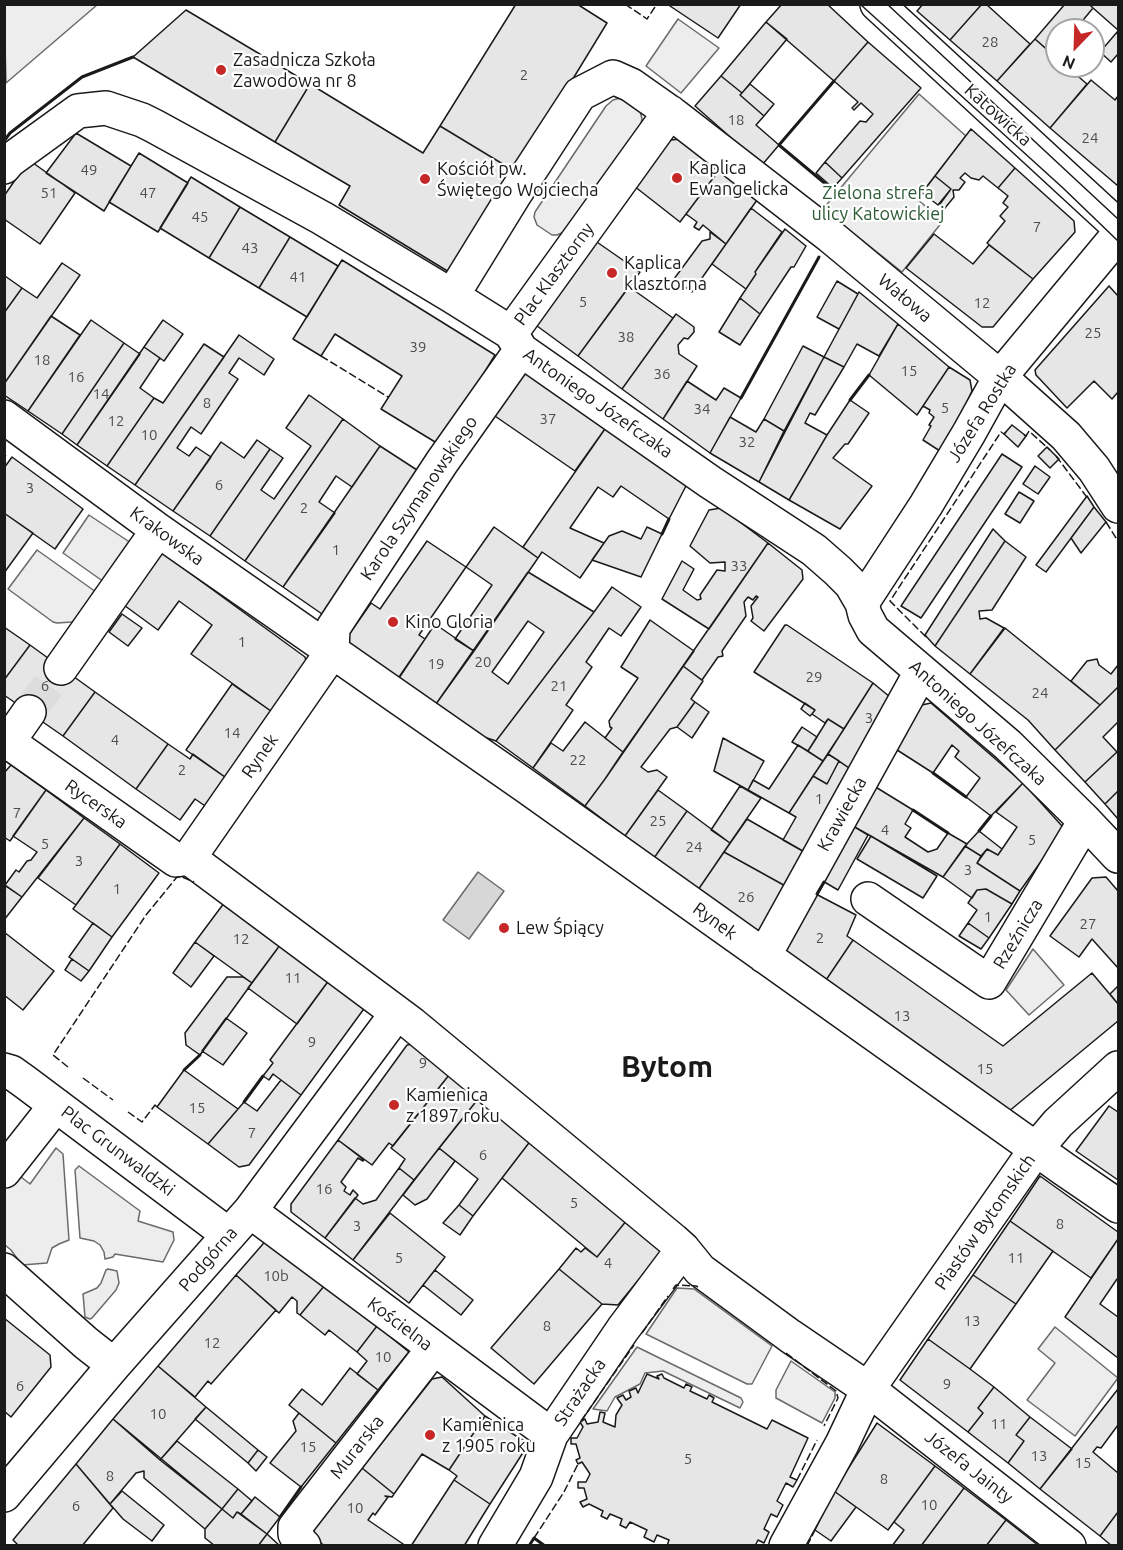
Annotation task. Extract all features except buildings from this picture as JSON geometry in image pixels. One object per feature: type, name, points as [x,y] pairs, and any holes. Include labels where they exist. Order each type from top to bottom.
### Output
[{"type":"street","name":"Katowicka","points":[[880,5],[1119,226]]},
{"type":"street","points":[[452,296],[580,94],[613,77],[670,112]]},
{"type":"street","name":"Antoniego Józefczaka","points":[[4,167],[78,111],[106,108],[142,120],[322,218],[452,296],[710,482],[814,550],[851,584],[873,630],[1008,745],[1119,856]]},
{"type":"street","name":"Plac Klasztorny","points":[[516,342],[670,112]]},
{"type":"street","name":"Wałowa","points":[[670,112],[830,236],[1000,377],[1066,436],[1094,469],[1119,506]]},
{"type":"street","name":"Józefa Rostka","points":[[862,603],[926,505],[1000,377],[1119,235]]},
{"type":"street","name":"Karola Szymanowskiego","points":[[332,652],[333,628],[442,462],[516,342]]},
{"type":"street","name":"Krakowska","points":[[4,417],[158,530],[332,652]]},
{"type":"street","points":[[61,668],[158,530]]},
{"type":"street","name":"Rynek","points":[[189,858],[332,652],[527,787],[1064,1170],[1119,1206]]},
{"type":"street","name":"Krawiecka","points":[[764,956],[921,672]]},
{"type":"street","points":[[6,740],[29,712]]},
{"type":"street","name":"Rycerska","points":[[6,740],[176,860],[189,858]]},
{"type":"street","name":"Rzeźnicza","points":[[868,899],[989,982],[1085,821]]},
{"type":"street","points":[[189,858],[397,1013],[683,1250],[700,1270],[790,1336],[868,1389]]},
{"type":"street","name":"Podgórna","points":[[4,1495],[114,1365],[240,1223],[397,1013]]},
{"type":"street","name":"Plac Grunwaldzki","points":[[7,1068],[56,1105],[240,1223]]},
{"type":"street","name":"Piastów Bytomskich","points":[[786,1545],[842,1444],[868,1389],[1036,1149],[1058,1123],[1119,1068]]},
{"type":"street","points":[[4,1172],[56,1105]]},
{"type":"street","name":"Kościelna","points":[[240,1223],[433,1348],[551,1435]]},
{"type":"street","name":"Strażacka","points":[[495,1545],[536,1477],[551,1435],[623,1329],[683,1250]]},
{"type":"street","points":[[4,1269],[86,1343],[114,1365]]},
{"type":"street","name":"Murarska","points":[[304,1545],[295,1534],[295,1527],[433,1348]]},
{"type":"street","name":"Józefa Jainty","points":[[868,1389],[1069,1545]]},
{"type":"green space","points":[[5,4],[97,5],[6,83]]},
{"type":"green space","points":[[678,19],[719,48],[681,93],[646,66]]},
{"type":"green space","name":"Zielona strefa ulicy Katowickiej","points":[[919,94],[966,136],[917,199],[943,221],[902,272],[823,209]]},
{"type":"green space","points":[[620,98],[627,99],[640,111],[642,119],[640,128],[564,232],[552,235],[537,225],[535,212],[606,106]]},
{"type":"green space","points":[[89,515],[131,543],[104,582],[63,553]]},
{"type":"green space","points":[[37,550],[96,592],[81,615],[72,622],[53,622],[8,589]]},
{"type":"green space","points":[[1033,949],[1064,985],[1029,1015],[1006,990]]},
{"type":"green space","points":[[56,1148],[63,1154],[69,1240],[52,1248],[47,1263],[22,1265],[5,1245],[5,1188],[18,1170],[23,1174],[21,1177],[30,1184]]},
{"type":"green space","points":[[79,1166],[140,1211],[138,1221],[173,1232],[174,1240],[163,1262],[115,1254],[105,1259],[100,1245],[80,1238],[75,1170]]},
{"type":"green space","points":[[108,1269],[117,1271],[119,1283],[116,1290],[92,1318],[85,1317],[83,1294],[97,1288]]},
{"type":"green space","points":[[677,1288],[694,1289],[772,1346],[752,1384],[747,1384],[646,1334]]},
{"type":"green space","points":[[1055,1327],[1118,1378],[1075,1436],[1027,1400],[1055,1363],[1038,1349]]},
{"type":"green space","points":[[637,1347],[741,1398],[743,1402],[740,1408],[663,1371],[645,1373],[640,1384],[615,1397],[607,1411],[593,1409]]},
{"type":"green space","points":[[791,1361],[835,1392],[835,1398],[822,1423],[776,1398],[776,1390]]},
{"type":"shaded area","points":[[478,872],[504,891],[469,939],[443,920]]},
{"type":"tunnel","points":[[29,712],[61,668]]},
{"type":"tram line","points":[[860,4],[1063,188],[1118,241]]},
{"type":"tram line","points":[[887,4],[1118,219]]},
{"type":"fence","points":[[625,4],[647,19],[657,4]]},
{"type":"fence","points":[[321,356],[388,397]]},
{"type":"fence","points":[[1024,435],[1026,436],[1029,431],[1050,450]]},
{"type":"fence","points":[[926,637],[890,601],[1001,432],[1004,434],[1006,432]]},
{"type":"fence","points":[[1056,456],[1089,500]]},
{"type":"fence","points":[[1106,522],[1118,541]]},
{"type":"fence","points":[[68,1067],[53,1055],[146,915],[177,877],[194,882]]},
{"type":"fence","points":[[83,1078],[113,1100]]},
{"type":"fence","points":[[128,1112],[142,1122],[155,1105],[157,1107]]},
{"type":"fence","points":[[673,1289],[676,1285],[698,1287]]},
{"type":"fence","points":[[642,1333],[668,1296]]},
{"type":"fence","points":[[581,1421],[634,1345]]},
{"type":"fence","points":[[786,1353],[836,1391],[838,1398],[824,1426]]},
{"type":"fence","points":[[797,1480],[817,1440]]},
{"type":"fence","points":[[534,1538],[564,1492],[578,1464]]},
{"type":"fence","points":[[807,1546],[815,1530]]},
{"type":"wall","points":[[4,141],[10,133],[82,77],[133,57]]},
{"type":"wall","points":[[834,81],[779,145],[834,191]]},
{"type":"wall","points":[[741,398],[819,257]]},
{"type":"wall","points":[[850,400],[869,375]]},
{"type":"wall","points":[[662,534],[669,519]]},
{"type":"wall","points":[[933,773],[966,797]]},
{"type":"wall","points":[[913,810],[948,833]]},
{"type":"wall","points":[[979,831],[991,816]]},
{"type":"wall","points":[[817,894],[824,882]]},
{"type":"wall","points":[[184,1070],[200,1055]]},
{"type":"wall","points":[[244,1102],[263,1076]]},
{"type":"wall","points":[[280,1517],[301,1487]]},
{"type":"wall","points":[[529,1546],[534,1538],[545,1546]]},
{"type":"place","name":"Zasadnicza Szkoła Zawodowa nr 8","points":[[221,70]]},
{"type":"place","name":"Kaplica Ewangelicka","points":[[677,178]]},
{"type":"place","name":"Kościół pw. Świętego Wojciecha","points":[[425,179]]},
{"type":"place","name":"Kaplica klasztorna","points":[[612,273]]},
{"type":"place","name":"Kino Gloria","points":[[393,622]]},
{"type":"place","name":"Lew Śpiący","points":[[504,928]]},
{"type":"place","name":"Kamienica z 1897 roku","points":[[394,1105]]},
{"type":"place","name":"Kamienica z 1905 roku","points":[[430,1435]]},
{"type":"district","name":"Bytom","points":[[667,1067]]}]
